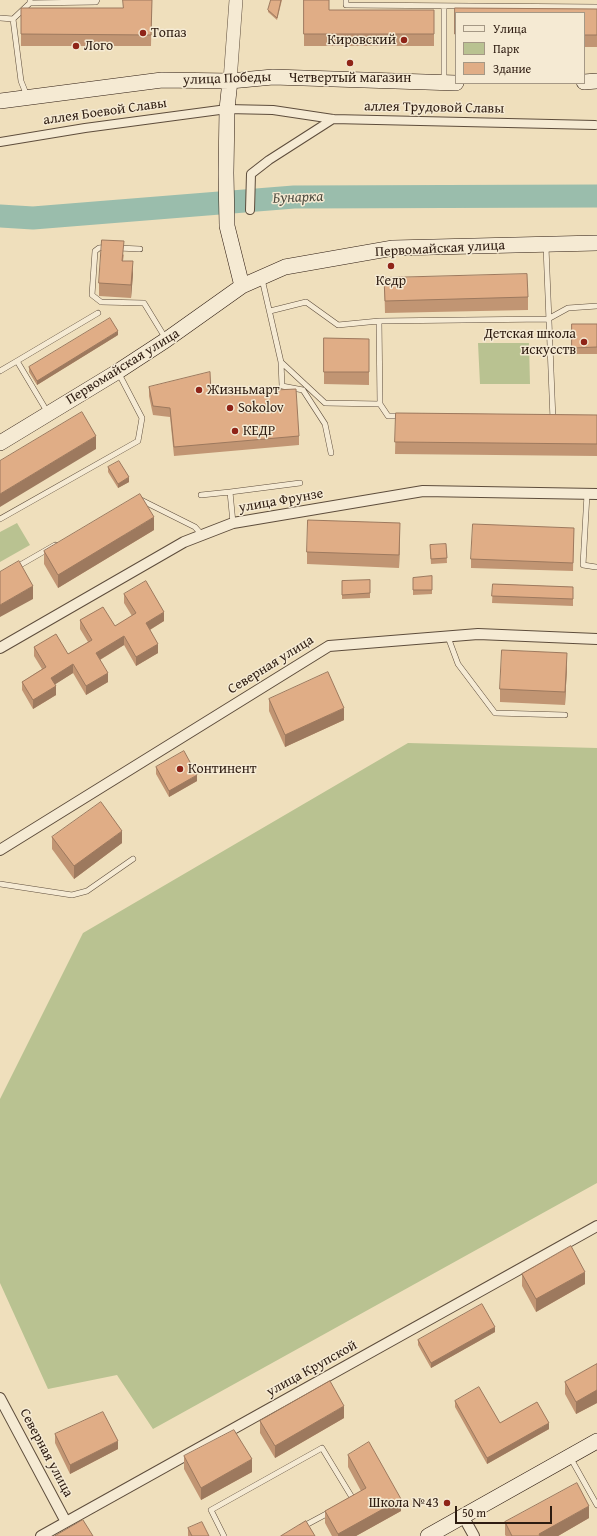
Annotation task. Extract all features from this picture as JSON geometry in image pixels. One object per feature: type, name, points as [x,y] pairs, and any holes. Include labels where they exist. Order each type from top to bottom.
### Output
[{"type":"main road","name":"улица Победы","points":[[0,101],[27,96],[162,80],[230,81],[273,77],[450,83]]},
{"type":"main road","points":[[230,81],[220,109],[226,173],[227,226],[242,286]]},
{"type":"main road","points":[[585,82],[597,81]]},
{"type":"main road","name":"Первомайская улица","points":[[0,443],[117,372],[166,340],[242,286],[285,267],[393,248],[597,243]]},
{"type":"main road","points":[[428,1536],[597,1441]]},
{"type":"street","points":[[230,81],[236,0]]},
{"type":"street","name":"аллея Боевой Славы","points":[[0,142],[85,128],[220,109],[273,110]]},
{"type":"street","name":"аллея Трудовой Славы","points":[[273,110],[333,119],[595,124]]},
{"type":"street","points":[[250,210],[251,174],[269,160],[333,119]]},
{"type":"street","name":"улица Фрунзе","points":[[0,648],[184,542],[233,523],[423,491],[592,494]]},
{"type":"street","name":"Северная улица","points":[[0,850],[329,646],[478,634],[597,639]]},
{"type":"street","name":"улица Крупской","points":[[41,1536],[597,1226]]},
{"type":"street","name":"Северная улица","points":[[0,1398],[66,1522]]},
{"type":"street","points":[[463,1516],[474,1536]]},
{"type":"lane","points":[[0,18],[13,19],[30,2],[96,2],[97,0]]},
{"type":"lane","points":[[346,0],[346,5],[597,7]]},
{"type":"lane","points":[[444,6],[450,83]]},
{"type":"lane","points":[[13,19],[21,81],[27,96]]},
{"type":"lane","points":[[546,245],[553,420]]},
{"type":"lane","points":[[140,249],[106,247],[99,248],[95,251],[92,296],[101,302],[144,303],[166,340]]},
{"type":"lane","points":[[262,276],[281,362],[282,386],[303,390],[325,424],[332,453]]},
{"type":"lane","points":[[270,311],[306,302],[338,325],[379,321],[548,320],[568,308],[597,306]]},
{"type":"lane","points":[[0,371],[98,313]]},
{"type":"lane","points":[[379,321],[380,404],[388,416],[412,416]]},
{"type":"lane","points":[[17,361],[49,414]]},
{"type":"lane","points":[[281,362],[325,403],[380,404]]},
{"type":"lane","points":[[0,518],[138,441],[142,418],[117,372]]},
{"type":"lane","points":[[545,419],[560,420]]},
{"type":"lane","points":[[201,496],[300,483]]},
{"type":"lane","points":[[230,492],[233,523]]},
{"type":"lane","points":[[592,494],[583,565],[596,567]]},
{"type":"lane","points":[[130,502],[137,498],[195,527],[202,535]]},
{"type":"lane","points":[[6,573],[58,543]]},
{"type":"lane","points":[[448,637],[458,664],[495,713],[565,715]]},
{"type":"lane","points":[[0,884],[72,895],[87,891],[134,859]]},
{"type":"lane","points":[[224,1536],[211,1510],[322,1448],[353,1499],[346,1503]]},
{"type":"lane","points":[[569,1456],[597,1505]]},
{"type":"lane","points":[[299,1529],[332,1510]]},
{"type":"green space","points":[[478,343],[529,343],[530,384],[480,384]]},
{"type":"green space","points":[[17,523],[30,545],[0,562],[0,532]]},
{"type":"green space","points":[[408,743],[597,748],[597,1183],[153,1429],[117,1375],[48,1389],[0,1283],[0,1099],[83,933]]},
{"type":"building","points":[[123,0],[152,0],[151,35],[21,34],[21,8],[123,8]]},
{"type":"building","points":[[271,0],[281,0],[277,18],[268,10]]},
{"type":"building","points":[[304,0],[329,0],[329,10],[434,10],[434,34],[304,34]]},
{"type":"building","points":[[455,8],[597,9],[597,35],[585,35],[585,12],[455,12]]},
{"type":"building","points":[[102,240],[124,241],[122,261],[133,261],[131,285],[99,283]]},
{"type":"building","points":[[527,274],[528,297],[385,301],[384,278]]},
{"type":"building","points":[[110,318],[118,331],[37,381],[29,367]]},
{"type":"building","name":"Детская школа искусств","points":[[572,324],[597,324],[597,347],[572,348]]},
{"type":"building","points":[[324,338],[369,339],[369,372],[324,372]]},
{"type":"building","name":"КЕДР","points":[[210,372],[211,393],[296,389],[299,436],[174,447],[170,408],[153,406],[149,387]]},
{"type":"building","points":[[82,412],[96,436],[0,494],[0,461]]},
{"type":"building","points":[[396,413],[597,415],[597,444],[395,442]]},
{"type":"building","points":[[119,461],[129,477],[118,484],[108,467]]},
{"type":"building","points":[[140,494],[154,517],[58,575],[44,551]]},
{"type":"building","points":[[308,520],[400,523],[399,555],[307,552]]},
{"type":"building","points":[[473,524],[574,528],[573,563],[471,559]]},
{"type":"building","points":[[446,544],[447,558],[431,559],[430,545]]},
{"type":"building","points":[[19,561],[33,586],[0,605],[0,572]]},
{"type":"building","points":[[432,576],[432,590],[413,590],[413,578]]},
{"type":"building","points":[[370,580],[370,593],[342,595],[342,581]]},
{"type":"building","points":[[146,581],[164,612],[146,623],[158,644],[136,657],[124,636],[96,653],[108,673],[86,686],[73,664],[51,678],[56,686],[33,700],[22,682],[46,667],[34,647],[56,634],[68,654],[92,640],[80,620],[103,607],[115,626],[136,613],[124,594]]},
{"type":"building","points":[[493,584],[573,587],[573,599],[492,596]]},
{"type":"building","points":[[502,650],[567,653],[565,692],[500,689]]},
{"type":"building","points":[[328,672],[344,708],[285,735],[269,699]]},
{"type":"building","points":[[184,751],[197,775],[169,791],[156,767]]},
{"type":"building","points":[[101,802],[122,831],[74,866],[52,837]]},
{"type":"building","points":[[571,1246],[585,1272],[536,1299],[522,1274]]},
{"type":"building","points":[[482,1304],[495,1327],[431,1363],[418,1340]]},
{"type":"building","points":[[597,1364],[597,1390],[576,1402],[565,1382]]},
{"type":"building","points":[[330,1381],[344,1406],[275,1446],[260,1421]]},
{"type":"building","points":[[479,1387],[500,1423],[537,1402],[549,1423],[487,1458],[455,1401]]},
{"type":"building","points":[[103,1412],[118,1441],[70,1465],[55,1434]]},
{"type":"building","points":[[234,1430],[252,1459],[201,1488],[184,1456]]},
{"type":"building","points":[[369,1442],[401,1499],[338,1534],[325,1511],[366,1488],[348,1455]]},
{"type":"building","points":[[577,1483],[589,1506],[539,1534],[540,1536],[512,1536],[505,1522]]},
{"type":"building","points":[[83,1520],[93,1536],[55,1536]]},
{"type":"building","points":[[306,1521],[315,1536],[281,1536]]},
{"type":"building","points":[[202,1522],[209,1536],[192,1536],[188,1528]]},
{"type":"waterway","name":"Бунарка","points":[[0,216],[33,218],[294,197],[597,196]]},
{"type":"place","name":"Топаз","points":[[143,33]]},
{"type":"place","name":"Кировский","points":[[404,40]]},
{"type":"place","name":"Лого","points":[[76,46]]},
{"type":"place","name":"Четвертый магазин","points":[[350,63]]},
{"type":"place","name":"Кедр","points":[[391,266]]},
{"type":"place","name":"Детская школа искусств","points":[[584,342]]},
{"type":"place","name":"Жизньмарт","points":[[199,390]]},
{"type":"place","name":"Sokolov","points":[[230,408]]},
{"type":"place","name":"КЕДР","points":[[235,431]]},
{"type":"place","name":"Континент","points":[[180,769]]},
{"type":"place","name":"Школа №43","points":[[447,1503]]}]
